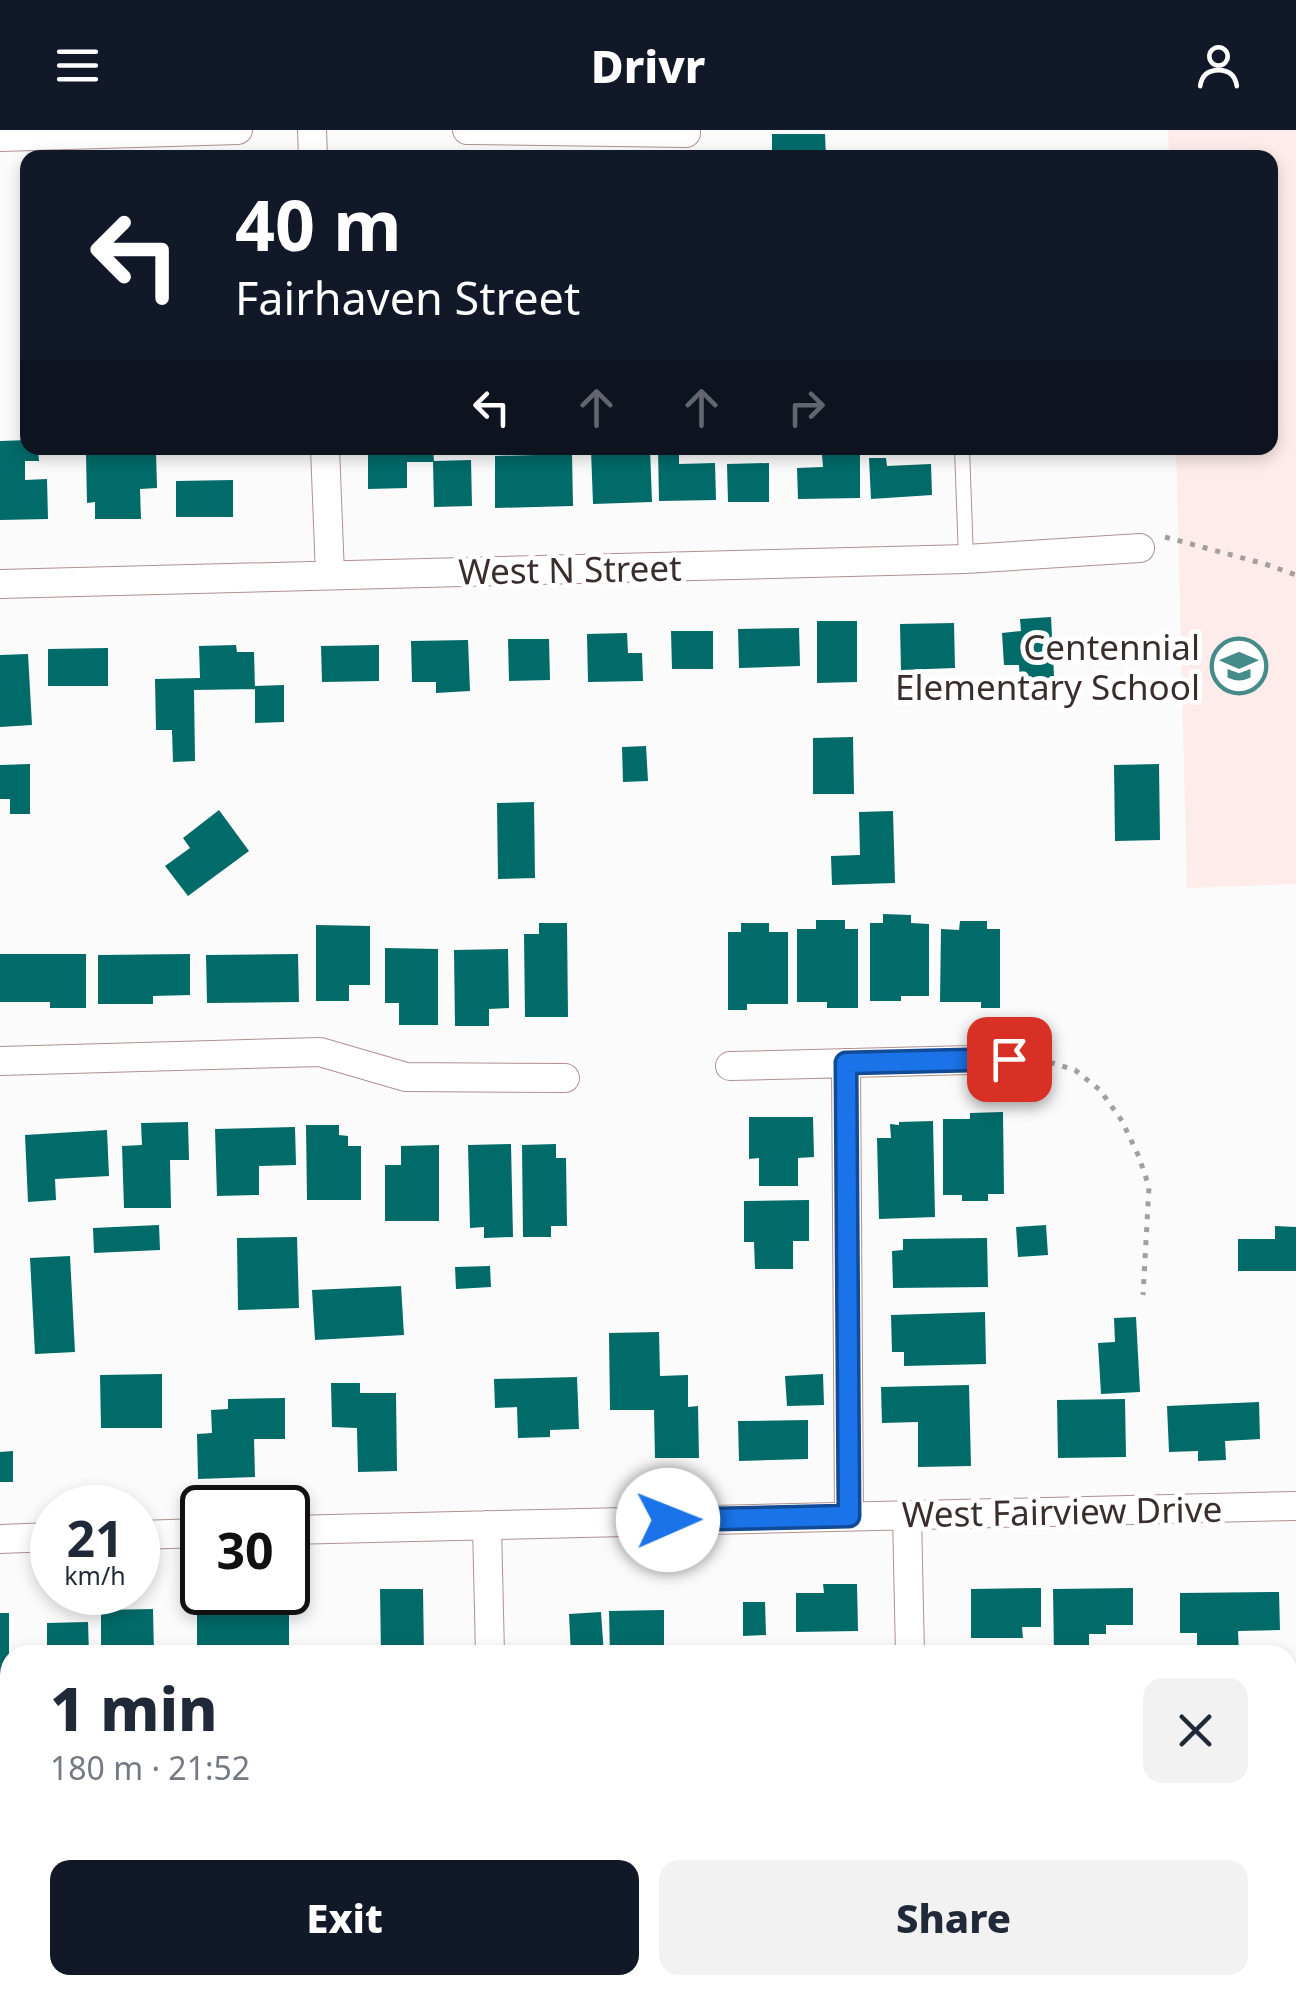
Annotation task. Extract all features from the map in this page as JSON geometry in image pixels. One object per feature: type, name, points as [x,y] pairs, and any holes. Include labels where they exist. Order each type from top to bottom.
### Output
[{"type":"street","points":[[0,136],[238,130]]},
{"type":"street","points":[[467,130],[686,133]]},
{"type":"street","points":[[325,455],[330,574]]},
{"type":"street","name":"West N Street","points":[[0,584],[966,559],[1140,548]]},
{"type":"street","points":[[0,1061],[320,1052],[406,1077],[565,1078]]},
{"type":"street","points":[[730,1066],[1009,1059]]},
{"type":"street","points":[[846,1063],[849,1516]]},
{"type":"street","name":"West Fairview Drive","points":[[310,1529],[1296,1506]]},
{"type":"street","points":[[907,1515],[910,1645]]},
{"type":"street","points":[[487,1524],[490,1645]]},
{"type":"street","points":[[0,1538],[30,1537]]},
{"type":"lane","points":[[962,455],[966,559]]},
{"type":"path","points":[[1140,548],[1149,535],[1172,538],[1296,575]]},
{"type":"path","points":[[1009,1059],[1049,1062],[1075,1070],[1100,1090],[1122,1121],[1140,1157],[1149,1187],[1143,1295]]},
{"type":"shaded area","name":"Centennial Elementary School","points":[[1168,130],[1296,130],[1296,884],[1187,888],[1176,455],[1278,455],[1278,150],[1169,150]]},
{"type":"building","points":[[772,134],[825,134],[826,150],[772,150]]},
{"type":"building","points":[[20,440],[20,455],[39,455],[39,461],[25,461],[25,480],[47,479],[48,519],[0,520],[0,441]]},
{"type":"building","points":[[86,455],[156,455],[157,488],[140,489],[141,519],[95,519],[95,502],[87,503]]},
{"type":"building","points":[[368,455],[434,455],[434,461],[471,460],[472,506],[434,507],[433,462],[407,462],[407,488],[368,489]]},
{"type":"building","points":[[572,455],[573,506],[495,508],[495,456]]},
{"type":"building","points":[[591,455],[650,455],[652,502],[593,504]]},
{"type":"building","points":[[658,455],[679,455],[679,464],[715,463],[716,500],[659,501]]},
{"type":"building","points":[[822,455],[860,455],[860,498],[798,499],[797,468],[823,467]]},
{"type":"building","points":[[869,458],[886,458],[887,466],[931,464],[932,495],[871,499]]},
{"type":"building","points":[[769,463],[769,502],[728,502],[727,464]]},
{"type":"building","points":[[233,480],[233,517],[176,517],[176,481]]},
{"type":"building","points":[[1051,617],[1055,695],[1021,696],[1019,665],[1004,665],[1002,633],[1021,631],[1020,619]]},
{"type":"building","points":[[817,621],[857,621],[857,682],[817,683]]},
{"type":"building","points":[[954,623],[955,668],[901,670],[900,624]]},
{"type":"building","points":[[799,628],[800,666],[739,668],[738,629]]},
{"type":"building","points":[[671,631],[713,631],[713,669],[672,669]]},
{"type":"building","points":[[627,633],[628,653],[642,653],[643,681],[588,682],[587,634]]},
{"type":"building","points":[[508,639],[549,639],[550,680],[509,681]]},
{"type":"building","points":[[468,640],[470,691],[436,693],[436,682],[412,682],[411,641]]},
{"type":"building","points":[[236,645],[237,652],[254,652],[255,689],[194,690],[195,761],[173,762],[172,730],[156,730],[155,679],[200,678],[199,646]]},
{"type":"building","points":[[379,645],[379,681],[322,682],[321,646]]},
{"type":"building","points":[[108,648],[108,686],[48,686],[48,649]]},
{"type":"building","points":[[28,654],[32,725],[0,727],[0,655]]},
{"type":"building","points":[[284,685],[284,722],[255,723],[255,686]]},
{"type":"building","points":[[853,737],[854,794],[813,794],[813,738]]},
{"type":"building","points":[[646,746],[648,781],[623,782],[622,747]]},
{"type":"building","points":[[30,764],[30,814],[10,814],[10,799],[0,799],[0,765]]},
{"type":"building","points":[[1159,764],[1160,840],[1115,841],[1114,765]]},
{"type":"building","points":[[534,802],[535,878],[498,879],[497,803]]},
{"type":"building","points":[[219,810],[249,851],[188,896],[165,866],[190,848],[183,838]]},
{"type":"building","points":[[893,811],[895,883],[832,885],[831,856],[860,855],[859,812]]},
{"type":"building","points":[[883,914],[911,915],[911,923],[929,924],[929,996],[870,1001],[870,923],[883,923]]},
{"type":"building","points":[[816,920],[845,920],[845,929],[858,929],[858,1008],[827,1008],[827,1002],[797,1002],[797,929],[816,929]]},
{"type":"building","points":[[960,921],[987,921],[987,929],[1000,929],[1000,1008],[981,1008],[981,1002],[940,1002],[941,929],[959,930]]},
{"type":"building","points":[[539,923],[567,923],[568,1017],[525,1017],[524,934],[539,934]]},
{"type":"building","points":[[741,923],[769,923],[769,932],[788,932],[788,1004],[747,1004],[747,1010],[728,1010],[728,932],[741,932]]},
{"type":"building","points":[[316,925],[370,926],[370,985],[349,985],[349,1001],[316,1001]]},
{"type":"building","points":[[385,948],[438,949],[438,1025],[399,1025],[399,1003],[385,1003]]},
{"type":"building","points":[[508,949],[509,1008],[489,1009],[489,1026],[455,1026],[454,950]]},
{"type":"building","points":[[0,954],[86,954],[86,1008],[50,1008],[50,1002],[0,1002]]},
{"type":"building","points":[[190,954],[190,995],[153,996],[153,1004],[98,1004],[98,955]]},
{"type":"building","points":[[298,954],[299,1002],[207,1003],[206,955]]},
{"type":"building","points":[[1003,1112],[1004,1194],[988,1194],[988,1201],[962,1201],[962,1195],[943,1195],[943,1119],[970,1119],[970,1113]]},
{"type":"building","points":[[749,1117],[813,1117],[814,1157],[798,1158],[798,1186],[759,1186],[759,1158],[749,1159]]},
{"type":"building","points":[[933,1121],[935,1217],[879,1219],[877,1138],[891,1138],[890,1124]]},
{"type":"building","points":[[188,1122],[189,1160],[170,1160],[171,1208],[124,1208],[122,1146],[142,1145],[141,1123]]},
{"type":"building","points":[[306,1125],[339,1125],[339,1135],[348,1136],[348,1146],[361,1146],[361,1200],[307,1200]]},
{"type":"building","points":[[295,1127],[296,1165],[259,1166],[259,1195],[217,1196],[215,1129]]},
{"type":"building","points":[[107,1130],[109,1176],[55,1179],[56,1200],[28,1202],[25,1135]]},
{"type":"building","points":[[511,1144],[513,1237],[484,1238],[484,1227],[470,1228],[468,1145]]},
{"type":"building","points":[[556,1144],[556,1158],[566,1158],[567,1226],[551,1226],[551,1237],[523,1237],[522,1145]]},
{"type":"building","points":[[439,1145],[439,1221],[385,1221],[385,1165],[401,1165],[401,1146]]},
{"type":"building","points":[[809,1200],[809,1241],[793,1241],[793,1269],[755,1269],[754,1242],[744,1242],[744,1201]]},
{"type":"building","points":[[159,1225],[160,1250],[94,1253],[93,1228]]},
{"type":"building","points":[[1046,1225],[1048,1255],[1018,1257],[1016,1227]]},
{"type":"building","points":[[1275,1226],[1296,1227],[1296,1271],[1238,1271],[1238,1239],[1275,1239]]},
{"type":"building","points":[[297,1237],[299,1308],[238,1310],[237,1238]]},
{"type":"building","points":[[987,1238],[988,1287],[893,1288],[892,1251],[903,1250],[903,1239]]},
{"type":"building","points":[[70,1256],[75,1352],[35,1354],[30,1258]]},
{"type":"building","points":[[490,1266],[491,1287],[456,1289],[455,1267]]},
{"type":"building","points":[[401,1286],[404,1335],[315,1340],[312,1290]]},
{"type":"building","points":[[985,1312],[986,1364],[904,1366],[904,1352],[892,1352],[891,1315]]},
{"type":"building","points":[[1136,1317],[1140,1392],[1101,1394],[1098,1343],[1115,1342],[1114,1318]]},
{"type":"building","points":[[659,1332],[660,1376],[688,1375],[688,1407],[698,1406],[699,1458],[655,1458],[654,1410],[610,1410],[609,1333]]},
{"type":"building","points":[[162,1374],[162,1428],[101,1428],[100,1375]]},
{"type":"building","points":[[823,1374],[824,1405],[787,1406],[785,1376]]},
{"type":"building","points":[[577,1377],[579,1429],[550,1430],[550,1437],[518,1438],[517,1407],[495,1408],[494,1379]]},
{"type":"building","points":[[331,1383],[360,1383],[360,1393],[396,1393],[397,1471],[358,1472],[357,1428],[332,1427]]},
{"type":"building","points":[[969,1385],[971,1466],[918,1467],[918,1422],[882,1423],[881,1387]]},
{"type":"building","points":[[285,1398],[285,1439],[254,1439],[255,1477],[198,1479],[197,1434],[212,1433],[211,1410],[228,1409],[228,1399]]},
{"type":"building","points":[[1125,1399],[1126,1457],[1058,1458],[1057,1400]]},
{"type":"building","points":[[1259,1402],[1260,1439],[1225,1441],[1226,1460],[1198,1461],[1198,1451],[1169,1452],[1167,1406]]},
{"type":"building","points":[[808,1420],[808,1459],[739,1461],[738,1421]]},
{"type":"building","points":[[13,1451],[13,1482],[0,1482],[0,1452]]},
{"type":"building","points":[[823,1584],[857,1584],[858,1631],[796,1632],[796,1593],[824,1593]]},
{"type":"building","points":[[1041,1588],[1041,1627],[1022,1627],[1023,1638],[971,1638],[971,1589]]},
{"type":"building","points":[[1133,1588],[1133,1625],[1106,1625],[1106,1634],[1089,1634],[1089,1645],[1054,1645],[1053,1589]]},
{"type":"building","points":[[380,1589],[423,1589],[424,1645],[381,1645]]},
{"type":"building","points":[[1279,1592],[1280,1630],[1238,1631],[1239,1645],[1197,1645],[1197,1633],[1180,1633],[1180,1593]]},
{"type":"building","points":[[743,1602],[765,1602],[766,1635],[743,1636]]},
{"type":"building","points":[[664,1610],[664,1645],[610,1645],[609,1611]]},
{"type":"building","points":[[601,1612],[603,1645],[571,1645],[569,1614]]},
{"type":"building","points":[[0,1613],[9,1613],[9,1645],[0,1645]]},
{"type":"building","points":[[101,1615],[153,1615],[154,1645],[101,1645]]},
{"type":"building","points":[[197,1615],[289,1615],[289,1645],[197,1645]]},
{"type":"building","points":[[88,1622],[89,1645],[47,1645],[47,1623]]},
{"type":"place","name":"Centennial Elementary School","points":[[1239,666]]},
{"type":"route","points":[[668,1520],[849,1516],[846,1063],[1009,1059]]}]
